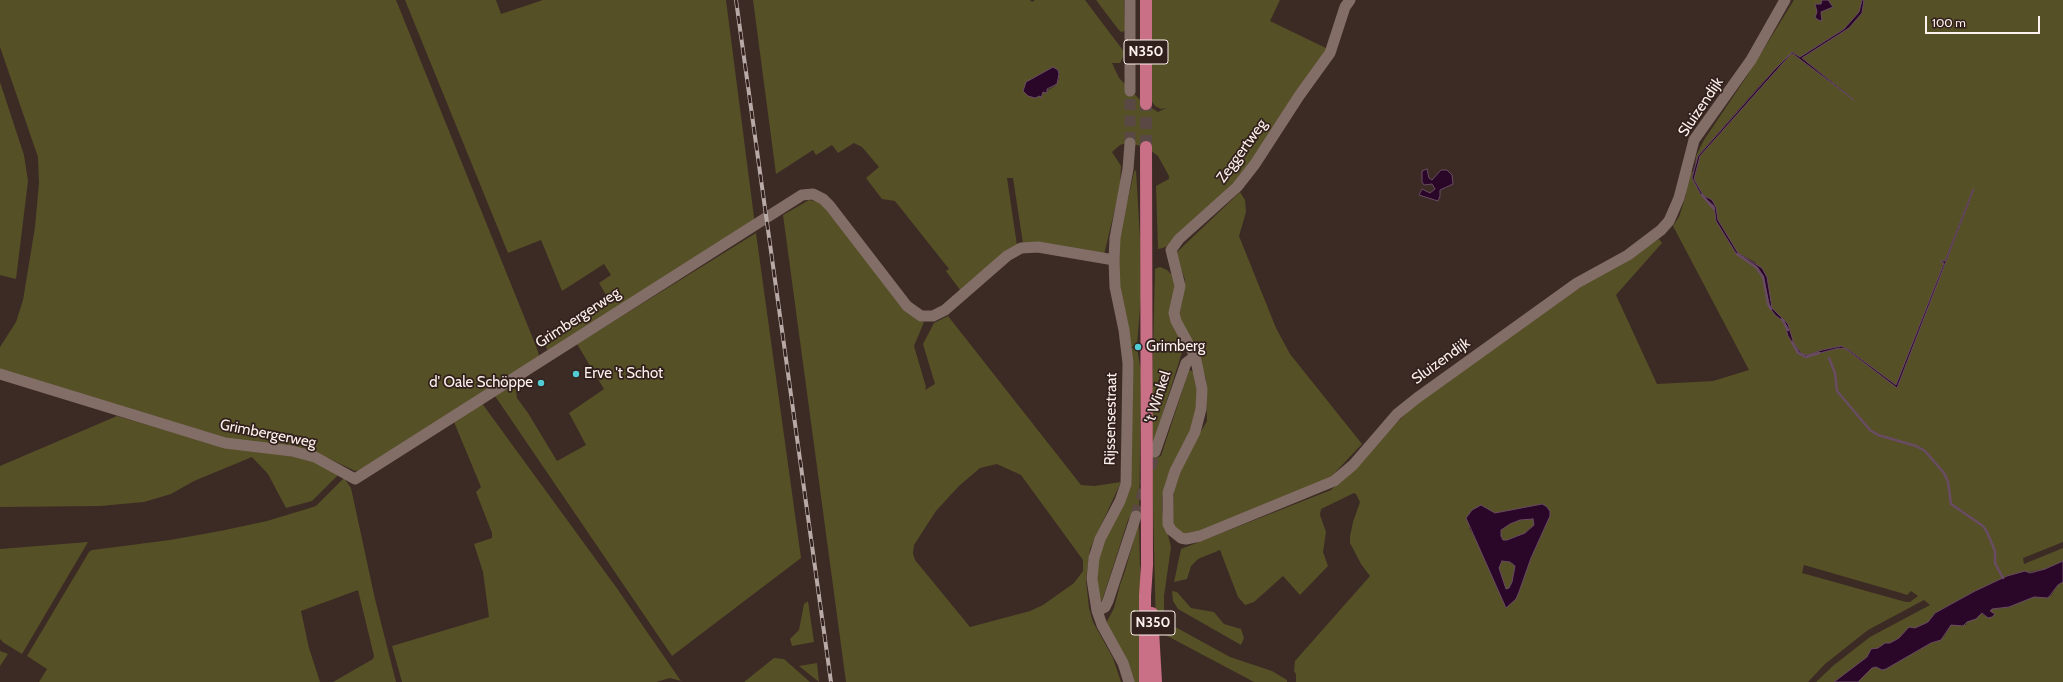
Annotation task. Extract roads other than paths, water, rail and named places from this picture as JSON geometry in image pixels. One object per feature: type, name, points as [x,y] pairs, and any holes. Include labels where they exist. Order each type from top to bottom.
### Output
[{"type":"main road","name":"N350","points":[[1146,0],[1146,104]]},
{"type":"main road","name":"N350","points":[[1145,682],[1145,596],[1147,565],[1146,147]]},
{"type":"main road","name":"N350","points":[[1147,565],[1151,588],[1156,682]]},
{"type":"street","points":[[1130,0],[1130,91]]},
{"type":"street","name":"Zeggertweg","points":[[1195,356],[1176,321],[1174,313],[1180,286],[1180,279],[1172,258],[1172,247],[1179,239],[1227,197],[1255,164],[1299,96],[1330,53],[1345,7],[1350,0]]},
{"type":"street","name":"Sluizendijk","points":[[1195,356],[1201,380],[1201,409],[1195,432],[1170,482],[1167,508],[1169,527],[1178,537],[1186,539],[1215,530],[1316,490],[1334,481],[1353,465],[1397,414],[1416,398],[1577,282],[1628,255],[1660,230],[1669,220],[1679,198],[1694,140],[1751,60],[1785,0]]},
{"type":"street","name":"Rijssensestraat","points":[[1129,682],[1123,663],[1102,625],[1097,611],[1093,585],[1094,558],[1102,535],[1123,496],[1127,473],[1128,363],[1124,330],[1115,287],[1114,260],[1115,238],[1128,169],[1130,144]]},
{"type":"street","name":"Grimbergerweg","points":[[0,374],[225,443],[292,452],[314,457],[355,479],[802,195],[813,194],[823,199],[830,206],[908,306],[921,316],[933,316],[945,310],[1007,256],[1021,248],[1038,247],[1114,260]]},
{"type":"street","name":"'t Winkel","points":[[1155,452],[1186,362],[1195,356]]},
{"type":"street","points":[[1097,611],[1105,607],[1108,601],[1136,516]]},
{"type":"waterway","points":[[1702,195],[1714,209]]},
{"type":"waterway","points":[[1737,254],[1756,267],[1763,277],[1768,304],[1771,309]]},
{"type":"waterway","points":[[1782,319],[1788,330]]},
{"type":"waterway","points":[[1792,342],[1798,353],[1806,357],[1819,353]]},
{"type":"waterway","points":[[1829,358],[1835,373],[1837,391],[1870,430],[1878,435],[1916,446],[1925,451],[1944,473],[1948,482],[1951,504],[1983,526],[1995,551],[1995,563],[2003,578]]},
{"type":"tunnel","points":[[1130,91],[1130,143]]},
{"type":"tunnel","points":[[1146,104],[1146,147]]},
{"type":"tunnel","points":[[1136,516],[1155,452]]},
{"type":"railway","points":[[736,0],[831,682]]},
{"type":"place","name":"Grimberg","points":[[1138,347]]},
{"type":"place","name":"Erve 't Schot","points":[[576,374]]},
{"type":"place","name":"d' Oale Schöppe","points":[[541,383]]}]
